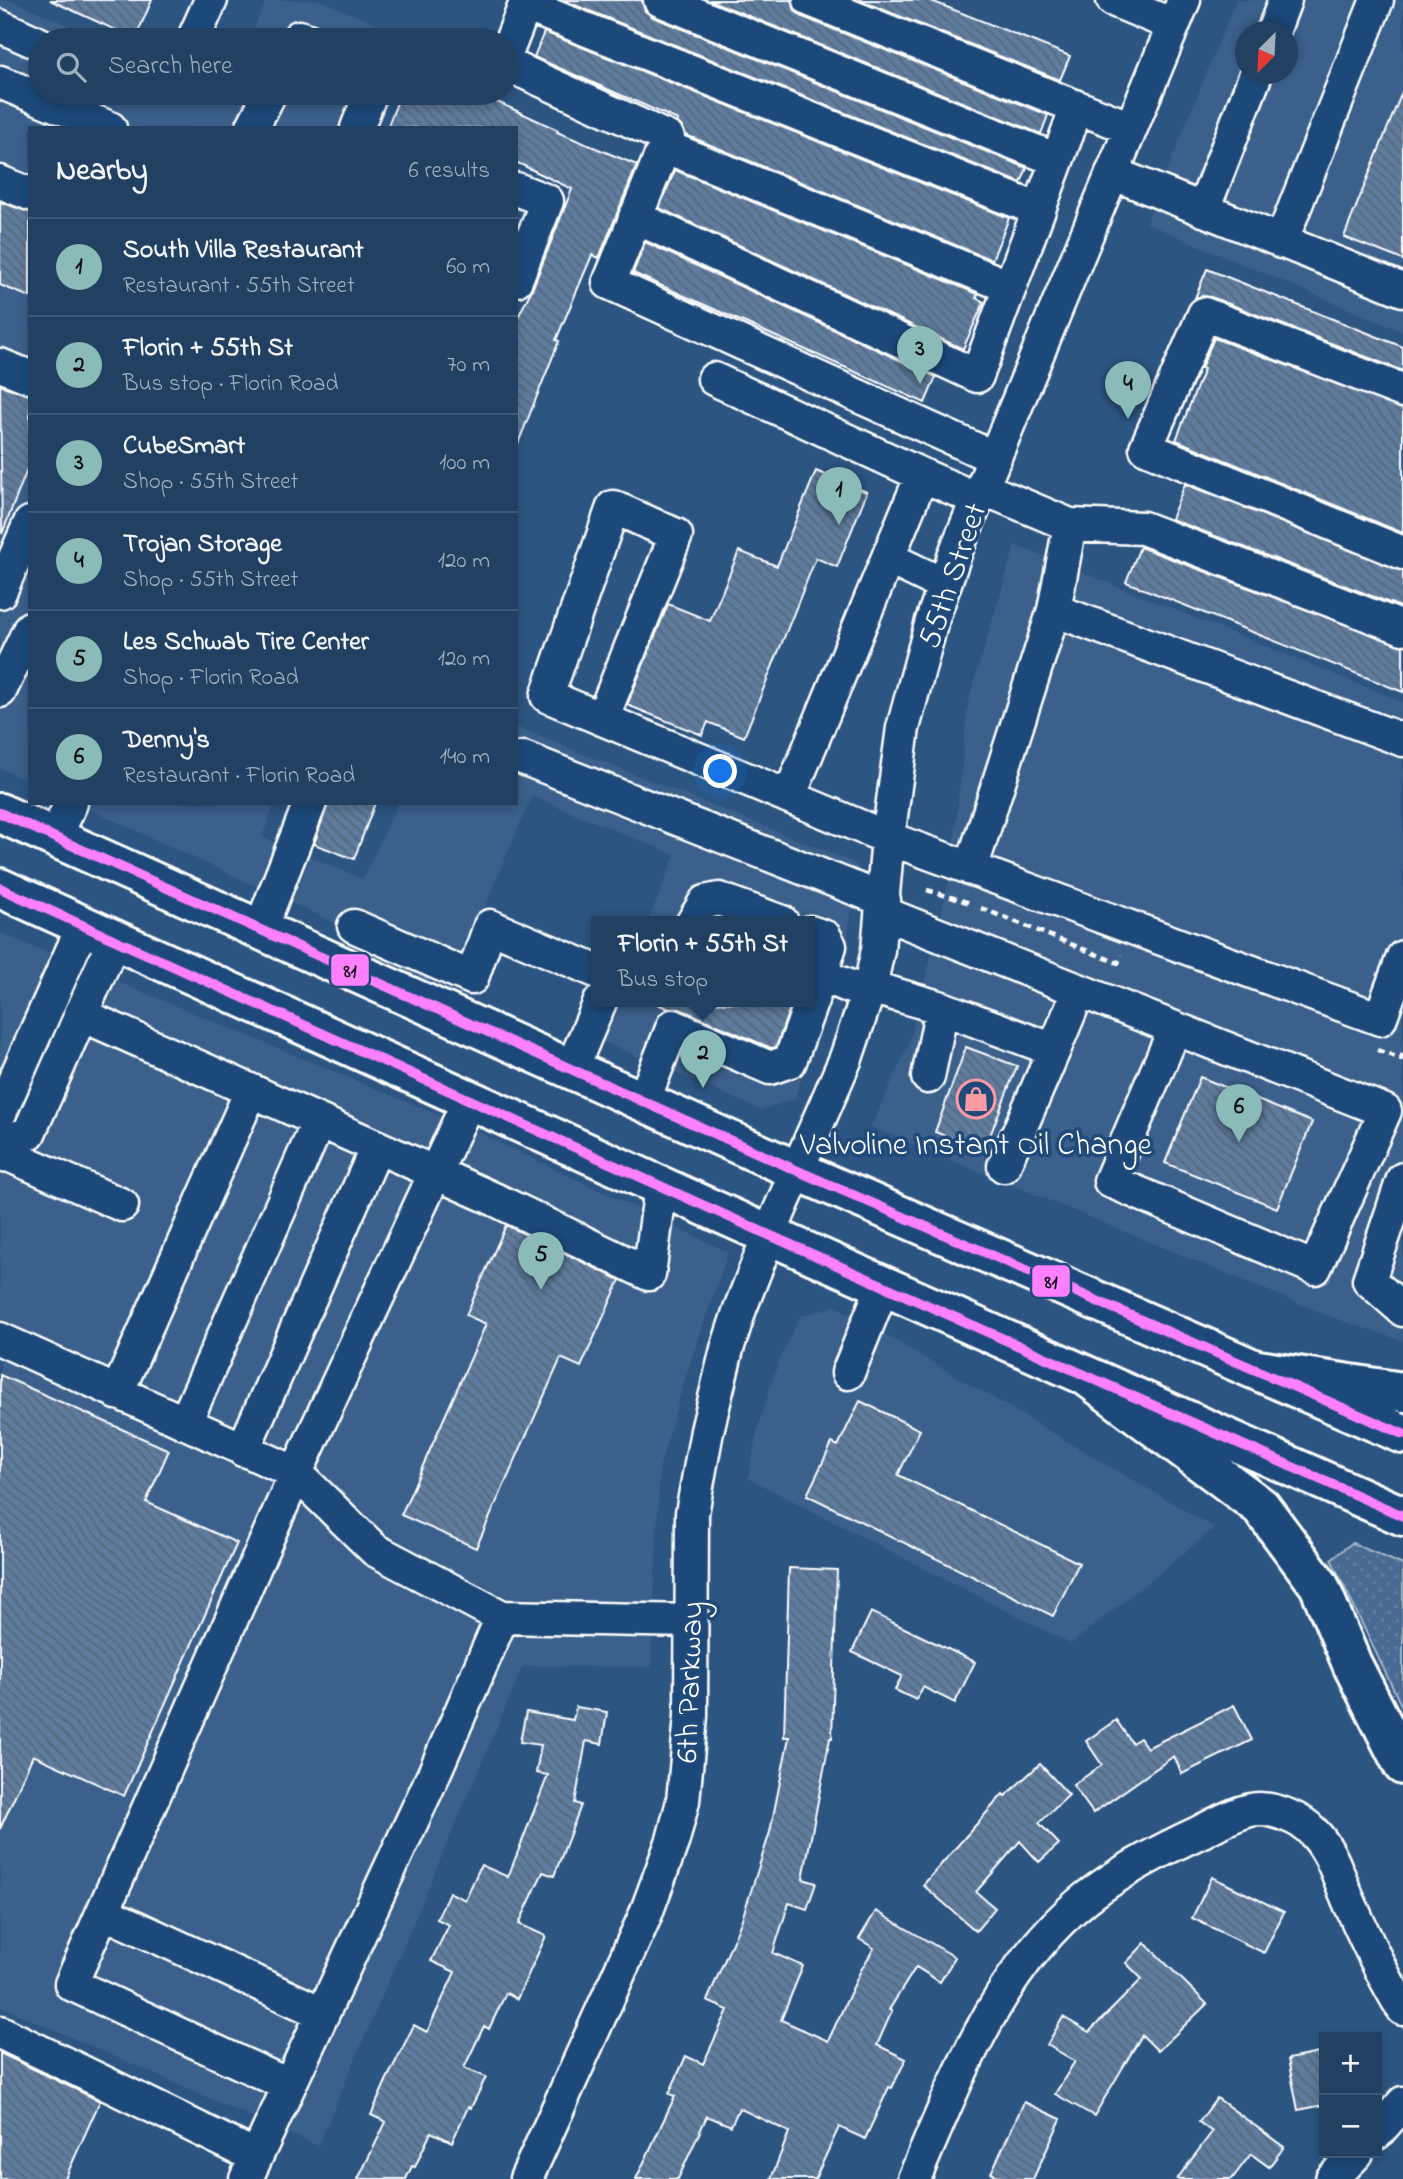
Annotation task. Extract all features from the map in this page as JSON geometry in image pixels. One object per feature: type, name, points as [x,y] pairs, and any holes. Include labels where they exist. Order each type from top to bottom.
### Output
[{"type":"main road","points":[[0,813],[798,1171],[1403,1434]]},
{"type":"main road","points":[[0,888],[769,1235],[1403,1516]]},
{"type":"main road","points":[[1258,1370],[1403,1392]]},
{"type":"main road","points":[[1089,1378],[1261,1507],[1319,1585],[1352,1664],[1403,1765]]},
{"type":"street","points":[[198,28],[211,0]]},
{"type":"street","points":[[660,0],[1057,160]]},
{"type":"street","points":[[810,0],[1131,128]]},
{"type":"street","points":[[1113,0],[1179,12]]},
{"type":"street","points":[[1277,21],[1285,0]]},
{"type":"street","points":[[1281,242],[1377,0]]},
{"type":"street","points":[[516,28],[526,3],[1039,210]]},
{"type":"street","name":"55th Street","points":[[798,1171],[846,1058],[869,990],[883,906],[888,838],[904,728],[932,621],[980,493],[1179,12]]},
{"type":"street","points":[[0,26],[28,39]]},
{"type":"street","points":[[518,70],[667,138],[609,283],[995,458]]},
{"type":"street","points":[[0,82],[28,94]]},
{"type":"street","points":[[1203,210],[1252,84]]},
{"type":"street","points":[[55,105],[105,126]]},
{"type":"street","points":[[253,126],[264,105]]},
{"type":"street","points":[[358,126],[366,105]]},
{"type":"street","points":[[635,217],[977,376],[1077,107]]},
{"type":"street","points":[[664,146],[1010,287]]},
{"type":"street","points":[[1112,173],[1403,290]]},
{"type":"street","points":[[0,181],[28,193]]},
{"type":"street","points":[[518,190],[547,201],[518,275]]},
{"type":"street","points":[[1403,391],[1203,314],[1146,448],[1403,553]]},
{"type":"street","points":[[0,365],[28,376]]},
{"type":"street","points":[[714,379],[922,475],[1070,525],[1143,528],[1403,628]]},
{"type":"street","points":[[789,797],[922,475]]},
{"type":"street","points":[[603,719],[676,535],[613,507],[547,696],[888,838],[1391,1018],[1403,957]]},
{"type":"street","points":[[971,869],[1054,610],[1070,525]]},
{"type":"street","points":[[0,592],[28,528]]},
{"type":"street","points":[[888,558],[944,585]]},
{"type":"street","points":[[1054,610],[1403,740]]},
{"type":"street","points":[[0,691],[28,632]]},
{"type":"street","points":[[523,758],[1079,990],[1175,1028],[1394,1119],[1315,1268],[1110,1181],[1175,1028]]},
{"type":"street","points":[[55,838],[70,805]]},
{"type":"street","points":[[260,930],[309,805]]},
{"type":"street","points":[[697,916],[705,902],[719,899],[766,916]]},
{"type":"street","points":[[354,926],[472,978]]},
{"type":"street","points":[[455,1018],[490,926],[591,969]]},
{"type":"street","points":[[2,1138],[29,1133],[80,1014],[99,933]]},
{"type":"street","points":[[2,1138],[99,933]]},
{"type":"street","points":[[815,934],[825,937],[830,946],[815,992]]},
{"type":"street","points":[[821,975],[942,1008],[1054,1050]]},
{"type":"street","points":[[1004,1166],[1079,990]]},
{"type":"street","points":[[570,1070],[598,1007]]},
{"type":"street","points":[[643,1102],[668,1014],[770,1068],[790,1061],[809,1007]]},
{"type":"street","points":[[928,1077],[942,1008]]},
{"type":"street","points":[[80,1014],[435,1173],[649,1274],[661,1186]]},
{"type":"street","points":[[117,1393],[251,1091]]},
{"type":"street","points":[[288,2085],[71,1984],[296,1473],[469,1100]]},
{"type":"street","points":[[185,1423],[319,1121]]},
{"type":"street","points":[[2,1138],[122,1205]]},
{"type":"street","points":[[243,1450],[377,1147]]},
{"type":"street","name":"6th Parkway","points":[[526,2179],[645,1916],[673,1840],[682,1801],[691,1716],[692,1513],[707,1431],[727,1349],[769,1235],[798,1171]]},
{"type":"street","points":[[1403,1179],[1369,1280],[1403,1310]]},
{"type":"street","points":[[848,1373],[883,1286]]},
{"type":"street","points":[[0,1339],[296,1473],[375,1550],[502,1617],[691,1621]]},
{"type":"street","points":[[0,2032],[250,2168],[433,1776],[502,1617]]},
{"type":"street","points":[[914,2179],[958,2077],[991,2015],[1013,1976],[1048,1934],[1086,1898],[1157,1853],[1231,1817],[1259,1809],[1287,1816],[1311,1830],[1330,1854],[1350,1905],[1403,2009]]},
{"type":"street","points":[[103,1912],[322,2013]]},
{"type":"street","points":[[1382,2127],[1403,2103]]},
{"type":"street","points":[[1332,2179],[1352,2158]]},
{"type":"shaded area","points":[[0,0],[11,0],[75,28],[28,28],[28,105],[386,105],[378,126],[28,126],[28,781],[0,768]]},
{"type":"shaded area","points":[[266,0],[320,0],[384,28],[254,28]]},
{"type":"shaded area","points":[[1236,0],[1403,0],[1403,332],[1146,223]]},
{"type":"shaded area","points":[[1015,545],[1403,702],[1403,1341],[1334,1318],[871,1127],[909,1044],[931,956],[951,872],[968,702]]},
{"type":"shaded area","points":[[518,728],[858,864],[844,964],[794,1099],[761,1110],[598,1039],[612,1007],[815,1007],[815,916],[650,916],[675,855],[532,796],[454,978],[80,805],[274,805],[262,837],[363,879],[397,805],[518,805]]},
{"type":"shaded area","points":[[0,933],[465,1126],[728,1252],[688,1369],[660,1465],[651,1667],[523,1666],[318,2146],[0,2006]]},
{"type":"shaded area","points":[[836,1306],[1215,1528],[1071,1644],[748,1478],[759,1423],[778,1363],[800,1316]]},
{"type":"shaded area","points":[[1352,1543],[1403,1565],[1403,1709],[1331,1559]]},
{"type":"building","points":[[50,0],[152,0],[140,28],[111,28]]},
{"type":"building","points":[[562,0],[642,0],[645,11],[653,17],[1027,168],[1021,183]]},
{"type":"building","points":[[709,0],[792,0],[795,11],[803,17],[1048,115],[1041,134]]},
{"type":"building","points":[[859,0],[929,0],[1070,56],[1060,80]]},
{"type":"building","points":[[544,32],[1009,218],[992,260],[686,135],[678,120],[534,57]]},
{"type":"building","points":[[1403,92],[1403,260],[1344,237]]},
{"type":"building","points":[[396,105],[504,105],[558,130],[557,132],[637,165],[599,258],[592,255],[556,340],[559,341],[518,444],[518,317],[533,287],[572,189],[518,163],[518,126],[388,126]]},
{"type":"building","points":[[675,170],[978,294],[976,298],[984,302],[963,349],[659,208]]},
{"type":"building","points":[[0,202],[28,211],[28,296],[0,285]]},
{"type":"building","points":[[645,242],[936,377],[925,403],[633,273]]},
{"type":"building","points":[[1207,269],[1403,347],[1403,371],[1211,297],[1195,298]]},
{"type":"building","points":[[1214,338],[1403,409],[1403,533],[1176,440]]},
{"type":"building","points":[[0,385],[28,394],[28,467],[2,534]]},
{"type":"building","points":[[816,471],[867,492],[837,567],[816,558],[744,737],[708,722],[702,735],[627,705],[668,604],[710,621],[739,551],[777,566]]},
{"type":"building","points":[[1185,484],[1403,571],[1403,608],[1171,519]]},
{"type":"building","points":[[1140,547],[1403,646],[1403,692],[1126,582]]},
{"type":"building","points":[[327,805],[374,805],[354,859],[314,844]]},
{"type":"building","points":[[664,1007],[790,1007],[776,1047],[771,1048],[680,1009]]},
{"type":"building","name":"Valvoline Instant Oil Change","points":[[966,1047],[1017,1066],[984,1151],[935,1132]]},
{"type":"building","points":[[1200,1077],[1312,1122],[1277,1208],[1165,1163]]},
{"type":"building","points":[[506,1225],[620,1280],[581,1367],[561,1358],[476,1548],[401,1515],[486,1324],[466,1315]]},
{"type":"building","points":[[0,1375],[169,1450],[146,1502],[237,1543],[124,1796],[33,1755],[0,1829]]},
{"type":"building","points":[[860,1401],[920,1430],[898,1475],[1079,1563],[1053,1616],[807,1495],[832,1443],[838,1446]]},
{"type":"building","points":[[789,1568],[837,1570],[832,1738],[803,1879],[816,1883],[807,1909],[789,1903],[773,1953],[803,1966],[781,2020],[828,2041],[874,1948],[859,1939],[876,1911],[955,1957],[940,1982],[916,1967],[889,2010],[892,2011],[877,2045],[906,2059],[892,2088],[889,2087],[865,2139],[839,2127],[815,2179],[771,2179],[789,2132],[739,2108],[731,2126],[707,2116],[678,2179],[636,2179],[675,2096],[669,2094],[686,2056],[703,2064],[728,2010],[707,2001],[741,1922],[770,1832],[789,1737],[784,1737]]},
{"type":"building","points":[[871,1612],[975,1662],[955,1703],[923,1687],[916,1700],[895,1690],[902,1676],[852,1652]]},
{"type":"building","points":[[1234,1705],[1252,1740],[1182,1774],[1174,1756],[1093,1813],[1073,1785],[1102,1765],[1086,1741],[1116,1720],[1132,1743],[1140,1738],[1147,1748]]},
{"type":"building","points":[[576,1707],[607,1712],[602,1744],[586,1741],[575,1803],[581,1805],[554,1876],[543,1872],[519,1924],[546,1936],[517,1999],[506,1993],[489,2029],[484,2026],[464,2068],[486,2077],[452,2142],[431,2132],[415,2167],[412,2166],[406,2179],[358,2179],[386,2122],[371,2115],[386,2081],[414,2025],[427,2032],[455,1972],[431,1961],[449,1925],[437,1919],[449,1892],[465,1900],[481,1865],[508,1877],[548,1775],[536,1773],[541,1745],[520,1742],[526,1712],[573,1720]]},
{"type":"building","points":[[1040,1764],[1069,1795],[1039,1823],[1059,1844],[1039,1862],[1020,1841],[976,1892],[995,1908],[976,1931],[923,1885],[1003,1794],[1005,1796]]},
{"type":"building","points":[[1212,1877],[1284,1912],[1264,1953],[1192,1918]]},
{"type":"building","points":[[1145,1943],[1207,2004],[1158,2051],[1142,2035],[1094,2116],[1055,2094],[1075,2061],[1047,2045],[1063,2017],[1089,2032],[1142,1979],[1126,1963]]},
{"type":"building","points":[[0,2053],[100,2101],[65,2179],[0,2179]]},
{"type":"building","points":[[1319,2053],[1319,2106],[1298,2110],[1288,2059]]},
{"type":"building","points":[[1217,2098],[1284,2147],[1269,2167],[1251,2154],[1232,2179],[1177,2179],[1212,2132],[1199,2122]]},
{"type":"building","points":[[1024,2102],[1061,2119],[1033,2179],[1005,2179],[991,2173]]},
{"type":"transit line","name":"81","points":[[0,813],[798,1171],[1403,1434]]},
{"type":"transit line","name":"81","points":[[0,888],[769,1235],[1403,1516]]},
{"type":"place","name":"CubeSmart","points":[[920,384]]},
{"type":"place","name":"Trojan Storage","points":[[1128,419]]},
{"type":"place","name":"South Villa Restaurant","points":[[839,525]]},
{"type":"place","name":"Florin + 55th St","points":[[703,1088]]},
{"type":"place","name":"Valvoline Instant Oil Change","points":[[976,1099]]},
{"type":"place","name":"Denny's","points":[[1239,1142]]},
{"type":"place","name":"Les Schwab Tire Center","points":[[541,1290]]}]
